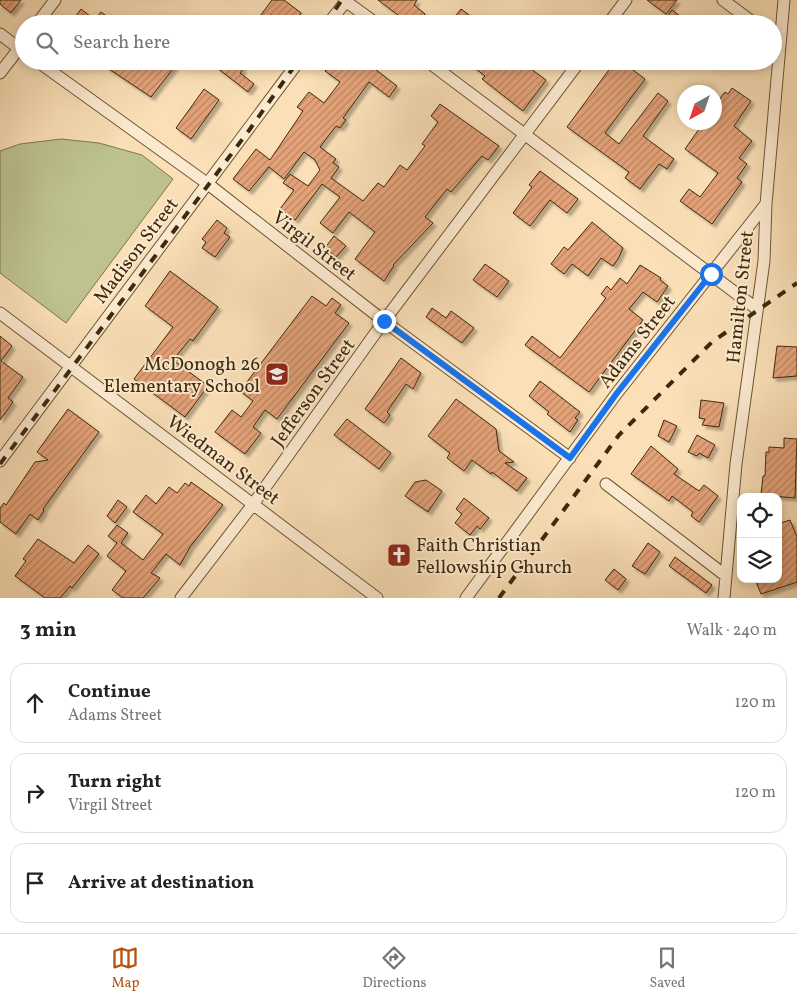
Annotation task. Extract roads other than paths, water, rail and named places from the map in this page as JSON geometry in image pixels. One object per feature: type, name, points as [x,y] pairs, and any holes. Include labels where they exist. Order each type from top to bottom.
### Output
[{"type":"street","points":[[44,15],[55,0]]},
{"type":"street","points":[[335,15],[346,0],[365,15]]},
{"type":"street","points":[[615,15],[626,0]]},
{"type":"street","points":[[723,0],[743,15]]},
{"type":"street","name":"Hamilton Street","points":[[781,15],[784,0]]},
{"type":"street","points":[[0,34],[15,43]]},
{"type":"street","points":[[0,73],[15,55]]},
{"type":"street","name":"Virgil Street","points":[[50,70],[207,183],[384,321],[570,458]]},
{"type":"street","name":"Madison Street","points":[[0,461],[292,70]]},
{"type":"street","points":[[439,70],[757,309]]},
{"type":"street","name":"Jefferson Street","points":[[181,598],[254,503],[384,321],[573,70]]},
{"type":"street","name":"Hamilton Street","points":[[724,598],[736,464],[764,260],[774,70]]},
{"type":"street","name":"Adams Street","points":[[466,598],[617,393],[766,204]]},
{"type":"street","name":"Wiedman Street","points":[[0,313],[254,503],[377,598]]},
{"type":"street","points":[[606,484],[726,576]]},
{"type":"railway","points":[[331,15],[342,0]]},
{"type":"railway","points":[[0,464],[250,129],[292,70]]},
{"type":"railway","points":[[499,598],[619,435],[712,342],[797,283]]},
{"type":"place","name":"McDonogh 26 Elementary School","points":[[277,374]]},
{"type":"place","name":"Faith Christian Fellowship Church","points":[[399,555]]}]
